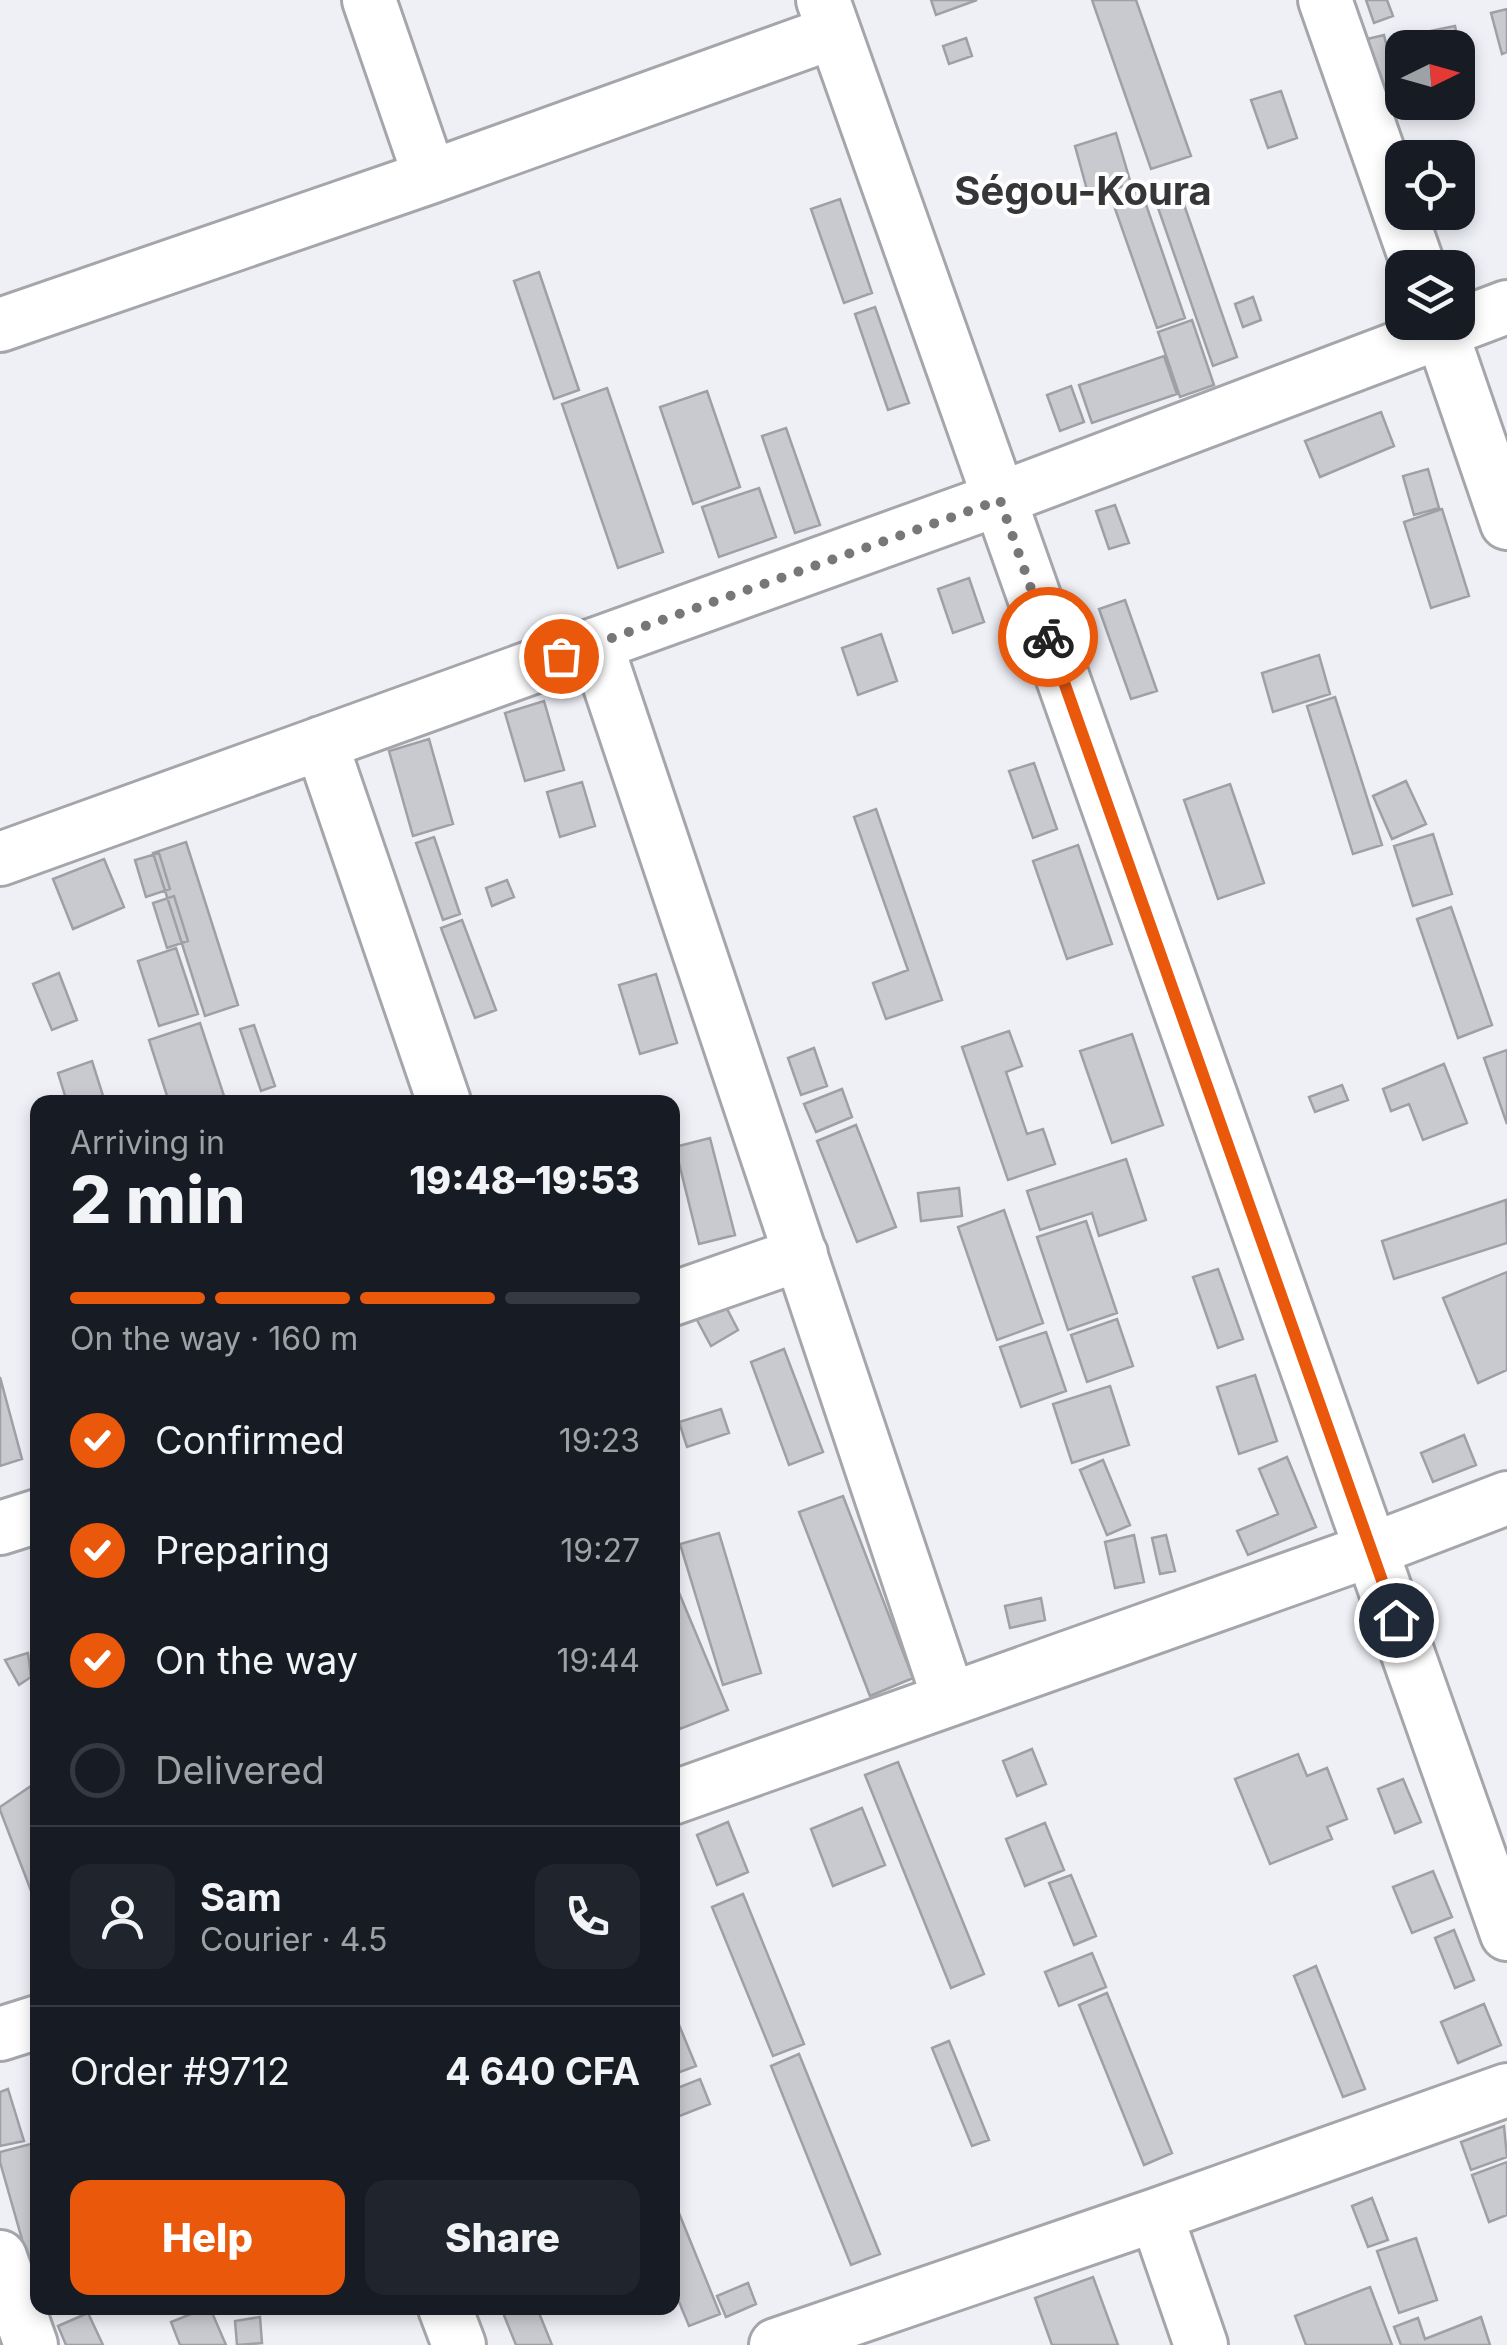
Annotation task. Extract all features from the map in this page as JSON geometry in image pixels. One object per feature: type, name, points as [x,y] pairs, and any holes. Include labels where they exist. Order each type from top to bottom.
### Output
[{"type":"street","points":[[368,0],[430,176]]},
{"type":"street","points":[[1325,0],[1412,250]]},
{"type":"street","points":[[0,325],[430,176],[828,16],[1507,1934]]},
{"type":"street","points":[[1475,316],[1507,307]]},
{"type":"street","points":[[0,859],[1000,500],[1404,340]]},
{"type":"street","points":[[1444,340],[1507,523]]},
{"type":"street","points":[[596,644],[949,1699]]},
{"type":"street","points":[[321,744],[442,1095]]},
{"type":"street","points":[[680,1296],[800,1254]]},
{"type":"street","points":[[680,1795],[1507,1498]]},
{"type":"street","points":[[0,1528],[30,1519]]},
{"type":"street","points":[[0,2034],[30,2025]]},
{"type":"street","points":[[776,2345],[1507,2090]]},
{"type":"street","points":[[1156,2215],[1201,2345]]},
{"type":"street","points":[[0,2258],[31,2345]]},
{"type":"street","points":[[448,2315],[460,2345]]},
{"type":"building","points":[[931,0],[977,0],[936,15]]},
{"type":"building","points":[[1092,0],[1136,0],[1191,156],[1151,169]]},
{"type":"building","points":[[1366,0],[1387,0],[1393,16],[1374,23]]},
{"type":"building","points":[[1507,9],[1507,52],[1502,54],[1491,13]]},
{"type":"building","points":[[1384,35],[1385,96],[1373,98],[1359,41]]},
{"type":"building","points":[[966,38],[972,56],[949,64],[943,46]]},
{"type":"building","points":[[1281,91],[1297,138],[1268,148],[1251,100]]},
{"type":"building","points":[[1116,133],[1131,184],[1089,197],[1075,146]]},
{"type":"building","points":[[1141,190],[1185,318],[1157,328],[1112,200]]},
{"type":"building","points":[[1180,193],[1237,357],[1213,366],[1156,202]]},
{"type":"building","points":[[840,199],[872,293],[844,303],[811,209]]},
{"type":"building","points":[[539,272],[579,390],[554,399],[514,281]]},
{"type":"building","points":[[1253,297],[1261,320],[1243,327],[1235,304]]},
{"type":"building","points":[[875,307],[909,403],[888,410],[855,314]]},
{"type":"building","points":[[1192,320],[1214,385],[1180,397],[1158,332]]},
{"type":"building","points":[[1164,356],[1177,394],[1092,423],[1079,385]]},
{"type":"building","points":[[1071,386],[1084,422],[1060,431],[1047,395]]},
{"type":"building","points":[[607,388],[663,552],[618,568],[562,404]]},
{"type":"building","points":[[707,391],[740,487],[693,504],[660,407]]},
{"type":"building","points":[[1381,412],[1394,446],[1320,477],[1305,441]]},
{"type":"building","points":[[786,428],[820,525],[795,533],[762,436]]},
{"type":"building","points":[[1428,469],[1439,508],[1414,515],[1403,476]]},
{"type":"building","points":[[759,488],[776,537],[719,557],[702,507]]},
{"type":"building","points":[[1115,505],[1129,543],[1109,549],[1096,511]]},
{"type":"building","points":[[1442,509],[1469,596],[1431,608],[1404,522]]},
{"type":"building","points":[[969,578],[984,622],[953,633],[938,589]]},
{"type":"building","points":[[1125,600],[1157,691],[1131,699],[1099,609]]},
{"type":"building","points":[[881,634],[897,681],[858,695],[842,648]]},
{"type":"building","points":[[1319,655],[1330,694],[1273,712],[1262,673]]},
{"type":"building","points":[[1335,697],[1382,845],[1353,854],[1307,706]]},
{"type":"building","points":[[544,701],[564,770],[525,781],[505,713]]},
{"type":"building","points":[[429,739],[453,824],[413,836],[389,751]]},
{"type":"building","points":[[1034,763],[1057,829],[1033,838],[1009,771]]},
{"type":"building","points":[[1406,781],[1426,824],[1392,839],[1373,796]]},
{"type":"building","points":[[582,782],[595,826],[560,837],[547,792]]},
{"type":"building","points":[[1230,784],[1264,883],[1218,899],[1184,800]]},
{"type":"building","points":[[876,809],[942,1000],[886,1019],[873,983],[908,970],[854,817]]},
{"type":"building","points":[[1433,834],[1452,894],[1413,906],[1394,846]]},
{"type":"building","points":[[434,837],[460,914],[443,920],[416,843]]},
{"type":"building","points":[[186,842],[238,1005],[205,1016],[153,853]]},
{"type":"building","points":[[1078,845],[1112,944],[1067,959],[1033,861]]},
{"type":"building","points":[[159,853],[170,889],[146,897],[135,860]]},
{"type":"building","points":[[104,859],[124,907],[73,929],[53,879]]},
{"type":"building","points":[[507,880],[514,897],[492,906],[486,888]]},
{"type":"building","points":[[174,896],[188,941],[167,948],[153,903]]},
{"type":"building","points":[[1451,907],[1492,1025],[1458,1038],[1417,919]]},
{"type":"building","points":[[462,920],[496,1010],[475,1018],[441,928]]},
{"type":"building","points":[[176,948],[198,1014],[159,1026],[138,961]]},
{"type":"building","points":[[59,973],[77,1020],[52,1030],[33,984]]},
{"type":"building","points":[[656,974],[677,1043],[640,1054],[619,985]]},
{"type":"building","points":[[200,1023],[224,1095],[167,1095],[149,1040]]},
{"type":"building","points":[[254,1025],[275,1086],[261,1091],[240,1029]]},
{"type":"building","points":[[1009,1031],[1022,1066],[1006,1072],[1027,1134],[1043,1129],[1055,1164],[1008,1180],[962,1047]]},
{"type":"building","points":[[1132,1034],[1163,1125],[1112,1143],[1080,1051]]},
{"type":"building","points":[[814,1048],[827,1086],[801,1095],[788,1058]]},
{"type":"building","points":[[1507,1050],[1507,1124],[1484,1058]]},
{"type":"building","points":[[92,1061],[103,1095],[65,1095],[58,1073]]},
{"type":"building","points":[[1444,1064],[1467,1123],[1423,1140],[1409,1104],[1391,1111],[1383,1089]]},
{"type":"building","points":[[1342,1085],[1348,1100],[1315,1112],[1309,1097]]},
{"type":"building","points":[[842,1089],[852,1117],[816,1132],[804,1104]]},
{"type":"building","points":[[856,1125],[896,1227],[857,1242],[817,1141]]},
{"type":"building","points":[[710,1138],[735,1235],[699,1244],[680,1167],[680,1146]]},
{"type":"building","points":[[1126,1159],[1146,1220],[1099,1236],[1092,1213],[1040,1230],[1027,1191]]},
{"type":"building","points":[[959,1188],[962,1216],[921,1221],[918,1193]]},
{"type":"building","points":[[1506,1200],[1507,1243],[1394,1279],[1382,1241]]},
{"type":"building","points":[[1004,1210],[1043,1323],[997,1340],[958,1227]]},
{"type":"building","points":[[1086,1221],[1117,1313],[1068,1330],[1037,1237]]},
{"type":"building","points":[[1218,1269],[1243,1339],[1218,1348],[1193,1277]]},
{"type":"building","points":[[1507,1272],[1507,1370],[1478,1383],[1443,1298]]},
{"type":"building","points":[[725,1305],[738,1330],[711,1346],[697,1320]]},
{"type":"building","points":[[1117,1319],[1133,1366],[1087,1382],[1071,1335]]},
{"type":"building","points":[[1046,1332],[1066,1391],[1021,1407],[1000,1347]]},
{"type":"building","points":[[784,1349],[823,1452],[789,1465],[751,1362]]},
{"type":"building","points":[[1255,1375],[1277,1441],[1239,1454],[1217,1387]]},
{"type":"building","points":[[0,1377],[22,1459],[0,1466]]},
{"type":"building","points":[[1110,1386],[1129,1445],[1072,1463],[1053,1404]]},
{"type":"building","points":[[721,1409],[729,1433],[687,1447],[680,1422]]},
{"type":"building","points":[[1464,1435],[1476,1465],[1433,1482],[1421,1453]]},
{"type":"building","points":[[1287,1457],[1316,1527],[1248,1555],[1237,1531],[1278,1514],[1259,1469]]},
{"type":"building","points":[[1103,1460],[1130,1525],[1107,1535],[1080,1470]]},
{"type":"building","points":[[843,1496],[913,1678],[870,1696],[799,1512]]},
{"type":"building","points":[[719,1533],[761,1673],[723,1685],[680,1544]]},
{"type":"building","points":[[1134,1535],[1144,1582],[1115,1588],[1105,1542]]},
{"type":"building","points":[[1166,1535],[1175,1571],[1160,1574],[1152,1538]]},
{"type":"building","points":[[680,1595],[728,1710],[680,1729]]},
{"type":"building","points":[[1041,1598],[1045,1620],[1010,1628],[1005,1606]]},
{"type":"building","points":[[28,1653],[30,1678],[19,1685],[5,1660]]},
{"type":"building","points":[[1032,1749],[1046,1784],[1017,1796],[1003,1761]]},
{"type":"building","points":[[1298,1754],[1307,1776],[1327,1768],[1347,1819],[1327,1827],[1332,1839],[1270,1864],[1235,1779]]},
{"type":"building","points":[[898,1762],[984,1974],[951,1988],[865,1775]]},
{"type":"building","points":[[1403,1779],[1421,1822],[1395,1833],[1378,1789]]},
{"type":"building","points":[[30,1787],[30,1888],[0,1810]]},
{"type":"building","points":[[862,1808],[885,1865],[833,1886],[811,1829]]},
{"type":"building","points":[[728,1822],[748,1872],[717,1885],[697,1835]]},
{"type":"building","points":[[1045,1823],[1064,1870],[1025,1886],[1006,1839]]},
{"type":"building","points":[[1433,1871],[1452,1917],[1412,1933],[1393,1887]]},
{"type":"building","points":[[1071,1875],[1096,1936],[1074,1945],[1049,1883]]},
{"type":"building","points":[[743,1894],[804,2044],[773,2056],[712,1907]]},
{"type":"building","points":[[1454,1930],[1474,1980],[1455,1988],[1435,1938]]},
{"type":"building","points":[[1092,1953],[1106,1987],[1059,2006],[1045,1972]]},
{"type":"building","points":[[1316,1966],[1365,2089],[1343,2097],[1294,1976]]},
{"type":"building","points":[[1107,1993],[1172,2153],[1144,2165],[1079,2005]]},
{"type":"building","points":[[1484,2004],[1501,2045],[1458,2063],[1441,2022]]},
{"type":"building","points":[[680,2027],[696,2066],[680,2072]]},
{"type":"building","points":[[949,2041],[989,2140],[972,2146],[932,2048]]},
{"type":"building","points":[[799,2054],[880,2254],[851,2265],[771,2066]]},
{"type":"building","points":[[700,2079],[710,2104],[680,2116],[680,2087]]},
{"type":"building","points":[[8,2089],[24,2141],[0,2146],[0,2092]]},
{"type":"building","points":[[1504,2126],[1507,2157],[1471,2170],[1461,2142]]},
{"type":"building","points":[[30,2144],[30,2267],[0,2162],[0,2152]]},
{"type":"building","points":[[1507,2162],[1507,2215],[1489,2222],[1472,2175]]},
{"type":"building","points":[[1372,2198],[1388,2240],[1368,2247],[1352,2206]]},
{"type":"building","points":[[680,2216],[720,2314],[689,2326],[680,2304]]},
{"type":"building","points":[[1416,2238],[1437,2300],[1399,2313],[1377,2251]]},
{"type":"building","points":[[1093,2277],[1118,2345],[1052,2345],[1035,2298]]},
{"type":"building","points":[[748,2283],[756,2304],[726,2317],[717,2296]]},
{"type":"building","points":[[1370,2287],[1392,2345],[1306,2345],[1295,2316]]},
{"type":"building","points":[[89,2315],[103,2345],[66,2345],[58,2326]]},
{"type":"building","points":[[188,2315],[213,2315],[226,2345],[180,2345],[171,2322]]},
{"type":"building","points":[[504,2315],[540,2315],[552,2345],[516,2345]]},
{"type":"building","points":[[260,2317],[262,2343],[237,2345],[235,2321]]},
{"type":"building","points":[[1481,2317],[1490,2345],[1401,2345],[1394,2327],[1418,2318],[1425,2339]]},
{"type":"way so far","points":[[561,656],[1000,500],[1048,637]]},
{"type":"district","name":"Ségou-Koura","points":[[1083,190]]},
{"type":"route","points":[[1048,637],[1396,1620]]}]
